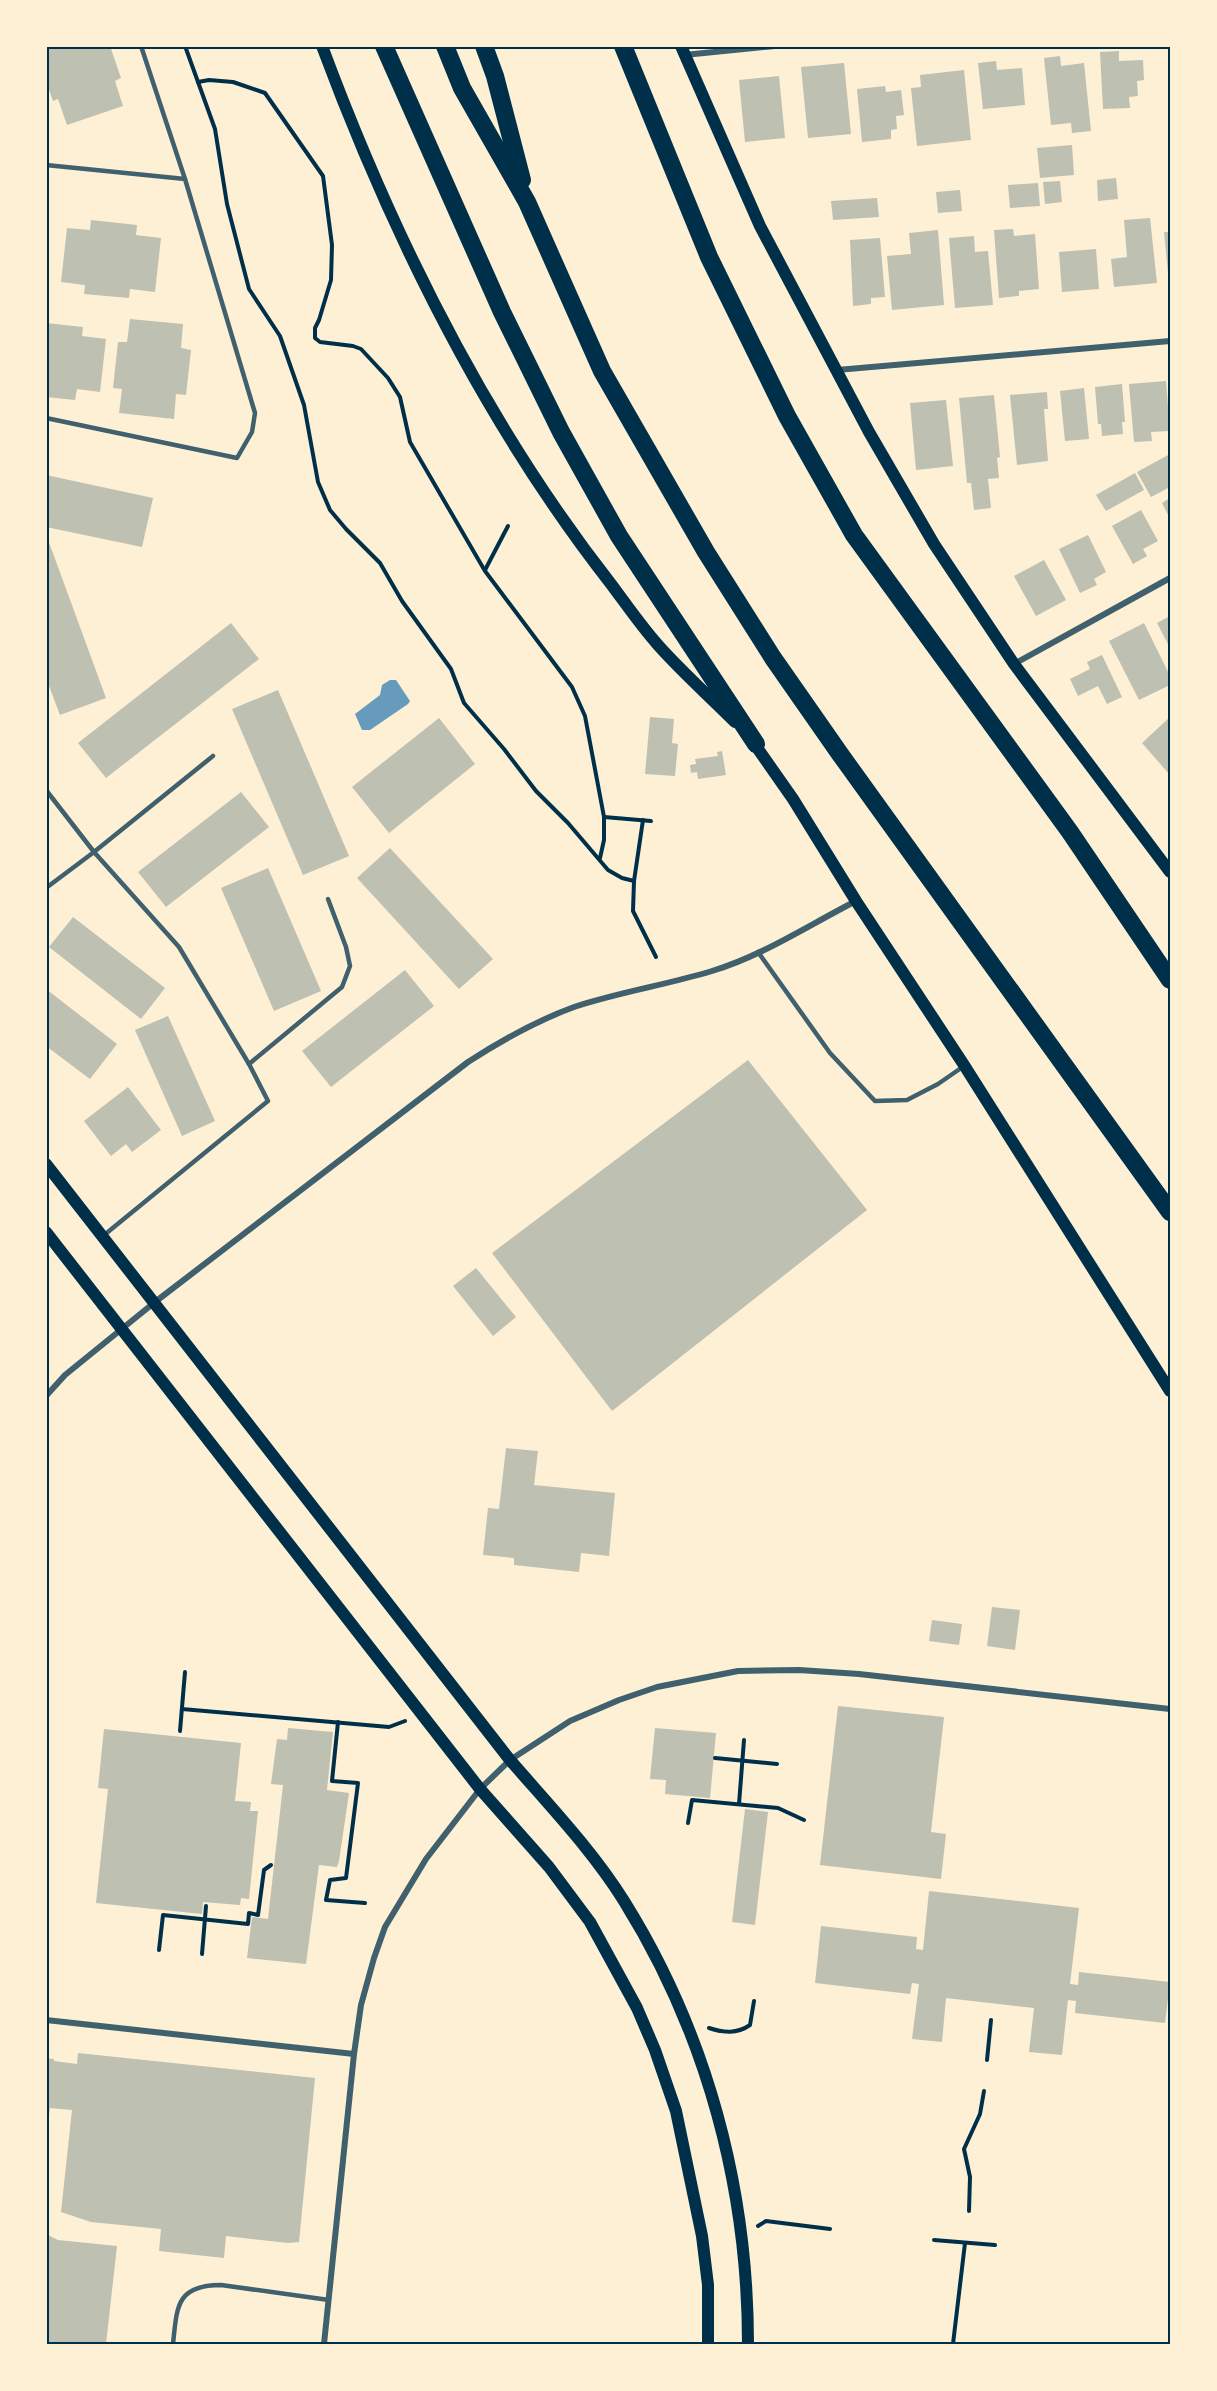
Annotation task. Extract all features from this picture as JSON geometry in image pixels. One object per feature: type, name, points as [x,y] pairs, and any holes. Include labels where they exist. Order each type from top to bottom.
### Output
[{"type":"highway","points":[[384,46],[502,312],[561,432],[619,536],[756,744]]},
{"type":"highway","points":[[432,46],[462,88],[527,202],[602,371],[706,552],[773,658],[1170,1212]]},
{"type":"highway","points":[[445,46],[462,88]]},
{"type":"highway","points":[[484,46],[495,76],[527,202]]},
{"type":"highway","points":[[623,46],[709,257],[787,416],[854,535],[1070,832],[1170,980]]},
{"type":"main road","points":[[322,46],[369,166],[416,268],[513,446],[570,533],[658,644],[756,744],[964,1065],[1170,1391]]},
{"type":"main road","points":[[682,51],[760,226],[869,432],[934,544],[1014,664],[1170,872]]},
{"type":"main road","points":[[46,1164],[510,1760],[580,1842],[623,1900],[673,1991],[693,2036],[714,2100],[742,2230],[748,2288],[748,2344]]},
{"type":"main road","points":[[46,1232],[480,1789],[549,1867],[590,1922],[637,2008],[655,2050],[675,2111],[702,2236],[708,2285],[708,2344]]},
{"type":"street","points":[[682,51],[775,46]]},
{"type":"street","points":[[837,370],[1170,341]]},
{"type":"street","points":[[1014,664],[1170,578]]},
{"type":"street","points":[[46,1396],[65,1375],[155,1302],[468,1062],[502,1040],[574,1007],[713,971],[758,952],[856,901]]},
{"type":"street","points":[[324,2344],[361,2005],[385,1927],[426,1859],[480,1789],[510,1760],[570,1721],[619,1700],[657,1686],[738,1671],[800,1670],[859,1674],[1170,1709]]},
{"type":"street","points":[[46,2020],[354,2054]]},
{"type":"lane","points":[[46,418],[237,458],[252,432],[255,412],[185,179],[141,46]]},
{"type":"lane","points":[[46,165],[185,179]]},
{"type":"lane","points":[[46,888],[213,756]]},
{"type":"lane","points":[[46,790],[94,852],[179,947],[249,1064],[268,1101],[103,1236]]},
{"type":"lane","points":[[249,1064],[342,987],[350,966],[346,947],[328,899]]},
{"type":"lane","points":[[758,952],[830,1053],[875,1101],[907,1100],[939,1084],[964,1065]]},
{"type":"lane","points":[[173,2344],[176,2317],[181,2301],[189,2290],[205,2285],[221,2285],[329,2300]]},
{"type":"path","points":[[185,46],[215,129],[227,204],[249,289],[280,336],[304,405],[318,482],[330,510],[346,530],[380,563],[402,601],[451,669],[464,703],[537,791],[608,870],[622,878],[634,881]]},
{"type":"path","points":[[198,82],[210,80],[233,82],[265,93],[323,176],[332,245],[331,280],[315,328],[315,338],[320,342],[361,349],[388,378],[400,397],[411,442],[485,571],[572,687],[585,716],[604,817],[604,840],[600,859]]},
{"type":"path","points":[[485,571],[508,526]]},
{"type":"path","points":[[604,817],[651,821]]},
{"type":"path","points":[[643,820],[634,881],[633,911],[656,957]]},
{"type":"path","points":[[180,1731],[185,1672]]},
{"type":"path","points":[[182,1709],[388,1727],[408,1719]]},
{"type":"path","points":[[338,1722],[332,1781],[358,1783],[346,1878],[330,1880],[326,1900],[365,1903]]},
{"type":"path","points":[[739,1804],[744,1740]]},
{"type":"path","points":[[715,1758],[777,1764]]},
{"type":"path","points":[[688,1823],[692,1800],[778,1808],[804,1820]]},
{"type":"path","points":[[159,1950],[163,1915],[248,1924],[249,1913],[258,1915],[264,1870],[272,1865]]},
{"type":"path","points":[[202,1954],[206,1906]]},
{"type":"path","points":[[709,2028],[718,2031],[742,2030],[750,2025],[754,2001]]},
{"type":"path","points":[[987,2060],[991,2020]]},
{"type":"path","points":[[969,2211],[970,2177],[964,2149],[980,2114],[984,2091]]},
{"type":"path","points":[[758,2226],[766,2221],[830,2229]]},
{"type":"path","points":[[934,2240],[995,2246]]},
{"type":"path","points":[[953,2344],[965,2243]]},
{"type":"water","points":[[390,680],[396,680],[410,701],[370,730],[362,730],[355,714],[380,695],[382,685]]},
{"type":"building","points":[[46,46],[110,46],[121,78],[115,81],[123,106],[67,125],[58,99],[53,101],[46,81]]},
{"type":"building","points":[[1119,51],[1119,61],[1143,60],[1144,80],[1137,81],[1138,96],[1129,97],[1130,108],[1103,109],[1100,52]]},
{"type":"building","points":[[1060,56],[1061,66],[1084,63],[1091,131],[1072,133],[1071,123],[1051,125],[1044,58]]},
{"type":"building","points":[[996,61],[997,70],[1022,68],[1025,105],[983,109],[978,63]]},
{"type":"building","points":[[844,63],[851,134],[808,138],[801,67]]},
{"type":"building","points":[[964,70],[971,140],[917,146],[911,88],[921,87],[920,75]]},
{"type":"building","points":[[779,76],[785,138],[745,142],[739,80]]},
{"type":"building","points":[[885,86],[886,92],[901,90],[904,115],[896,116],[897,129],[891,130],[891,139],[862,142],[857,89]]},
{"type":"building","points":[[1072,145],[1074,175],[1040,178],[1037,148]]},
{"type":"building","points":[[1116,178],[1118,199],[1098,201],[1097,180]]},
{"type":"building","points":[[1060,181],[1062,202],[1045,204],[1043,182]]},
{"type":"building","points":[[1038,183],[1040,206],[1010,208],[1008,185]]},
{"type":"building","points":[[960,190],[962,211],[938,213],[936,192]]},
{"type":"building","points":[[877,198],[879,217],[833,220],[831,201]]},
{"type":"building","points":[[1150,218],[1157,283],[1114,287],[1111,259],[1127,257],[1124,220]]},
{"type":"building","points":[[91,220],[137,225],[136,235],[161,238],[155,292],[130,289],[129,298],[84,294],[85,285],[61,282],[67,228],[90,230]]},
{"type":"building","points":[[1013,229],[1014,236],[1035,234],[1039,289],[1019,291],[1019,296],[999,298],[994,230]]},
{"type":"building","points":[[938,230],[944,305],[892,310],[887,256],[911,254],[909,233]]},
{"type":"building","points":[[1164,232],[1170,232],[1170,283],[1169,283]]},
{"type":"building","points":[[974,236],[975,252],[988,251],[993,305],[955,308],[949,238]]},
{"type":"building","points":[[880,238],[885,297],[871,298],[871,304],[853,306],[850,240]]},
{"type":"building","points":[[1096,249],[1099,289],[1062,292],[1059,252]]},
{"type":"building","points":[[130,319],[183,324],[181,348],[191,350],[186,395],[176,394],[174,419],[119,413],[122,389],[113,388],[118,342],[127,342]]},
{"type":"building","points":[[46,323],[83,327],[82,336],[106,339],[100,392],[77,389],[75,400],[46,397]]},
{"type":"building","points":[[1166,381],[1170,431],[1151,432],[1152,441],[1134,442],[1129,384]]},
{"type":"building","points":[[1122,384],[1125,422],[1122,422],[1123,434],[1102,436],[1101,424],[1098,424],[1095,387]]},
{"type":"building","points":[[1084,388],[1089,439],[1065,441],[1060,391]]},
{"type":"building","points":[[1047,392],[1048,409],[1044,409],[1048,461],[1017,465],[1010,395]]},
{"type":"building","points":[[994,395],[1000,457],[997,458],[999,478],[988,479],[991,508],[974,510],[971,483],[967,483],[959,398]]},
{"type":"building","points":[[946,400],[953,466],[916,470],[910,403]]},
{"type":"building","points":[[1170,454],[1170,487],[1151,497],[1137,472]]},
{"type":"building","points":[[1135,473],[1144,490],[1106,511],[1096,495]]},
{"type":"building","points":[[46,475],[153,498],[142,547],[46,527]]},
{"type":"building","points":[[1170,498],[1170,519],[1162,503]]},
{"type":"building","points":[[1141,510],[1158,541],[1143,549],[1147,556],[1133,564],[1112,526]]},
{"type":"building","points":[[1088,535],[1106,572],[1094,579],[1097,585],[1080,593],[1059,549]]},
{"type":"building","points":[[47,537],[106,698],[60,715],[46,678]]},
{"type":"building","points":[[1044,560],[1066,600],[1036,616],[1014,576]]},
{"type":"building","points":[[1170,616],[1170,648],[1157,623]]},
{"type":"building","points":[[231,623],[259,659],[106,778],[78,743]]},
{"type":"building","points":[[1144,623],[1170,676],[1170,685],[1139,700],[1109,641]]},
{"type":"building","points":[[1102,655],[1122,697],[1107,704],[1098,686],[1078,696],[1070,679],[1090,669],[1087,662]]},
{"type":"building","points":[[278,690],[349,856],[303,875],[232,709]]},
{"type":"building","points":[[650,717],[674,719],[672,743],[678,744],[675,776],[645,774]]},
{"type":"building","points":[[1170,717],[1170,775],[1142,743]]},
{"type":"building","points":[[439,718],[475,764],[389,833],[352,787]]},
{"type":"building","points":[[722,751],[726,775],[698,779],[697,772],[691,773],[690,765],[696,764],[695,759],[718,756],[717,752]]},
{"type":"building","points":[[241,792],[269,827],[166,907],[138,872]]},
{"type":"building","points":[[390,848],[493,959],[459,989],[357,878]]},
{"type":"building","points":[[268,868],[321,991],[274,1011],[221,888]]},
{"type":"building","points":[[73,917],[165,988],[141,1019],[49,947]]},
{"type":"building","points":[[405,970],[434,1006],[331,1087],[302,1051]]},
{"type":"building","points":[[46,989],[117,1044],[90,1079],[46,1046]]},
{"type":"building","points":[[168,1016],[215,1121],[182,1136],[135,1030]]},
{"type":"building","points":[[748,1060],[867,1210],[612,1411],[492,1253]]},
{"type":"building","points":[[128,1087],[161,1130],[132,1152],[126,1144],[111,1156],[84,1121]]},
{"type":"building","points":[[476,1268],[516,1317],[493,1336],[453,1286]]},
{"type":"building","points":[[506,1448],[538,1451],[534,1485],[615,1493],[609,1556],[581,1553],[579,1572],[514,1565],[514,1558],[483,1555],[488,1508],[499,1509]]},
{"type":"building","points":[[992,1607],[1020,1610],[1015,1650],[987,1646]]},
{"type":"building","points":[[932,1620],[962,1624],[959,1645],[929,1641]]},
{"type":"building","points":[[838,1706],[944,1717],[931,1832],[946,1834],[941,1879],[820,1865]]},
{"type":"building","points":[[288,1728],[333,1732],[327,1790],[349,1793],[337,1867],[319,1865],[306,1964],[247,1958],[252,1917],[268,1919],[283,1785],[271,1784],[277,1739],[287,1740]]},
{"type":"building","points":[[655,1728],[716,1733],[710,1798],[665,1794],[666,1780],[650,1779]]},
{"type":"building","points":[[104,1729],[241,1743],[235,1801],[251,1802],[250,1811],[258,1811],[249,1899],[241,1898],[240,1905],[203,1902],[202,1914],[96,1903],[108,1789],[98,1788]]},
{"type":"building","points":[[745,1809],[768,1812],[755,1925],[732,1922]]},
{"type":"building","points":[[929,1891],[1079,1908],[1070,1984],[1078,1985],[1079,1972],[1170,1982],[1165,2023],[1075,2013],[1076,2001],[1068,2000],[1062,2055],[1029,2052],[1034,2008],[946,1998],[942,2042],[912,2039],[919,1984],[912,1983],[910,1994],[815,1983],[821,1926],[917,1937],[916,1949],[923,1950]]},
{"type":"building","points":[[78,2053],[315,2078],[299,2242],[288,2243],[226,2236],[224,2258],[159,2251],[161,2229],[91,2222],[61,2212],[72,2110],[50,2108],[49,2115],[46,2115],[46,2058],[77,2064]]},
{"type":"building","points":[[46,2234],[58,2240],[117,2246],[106,2344],[46,2344]]}]
